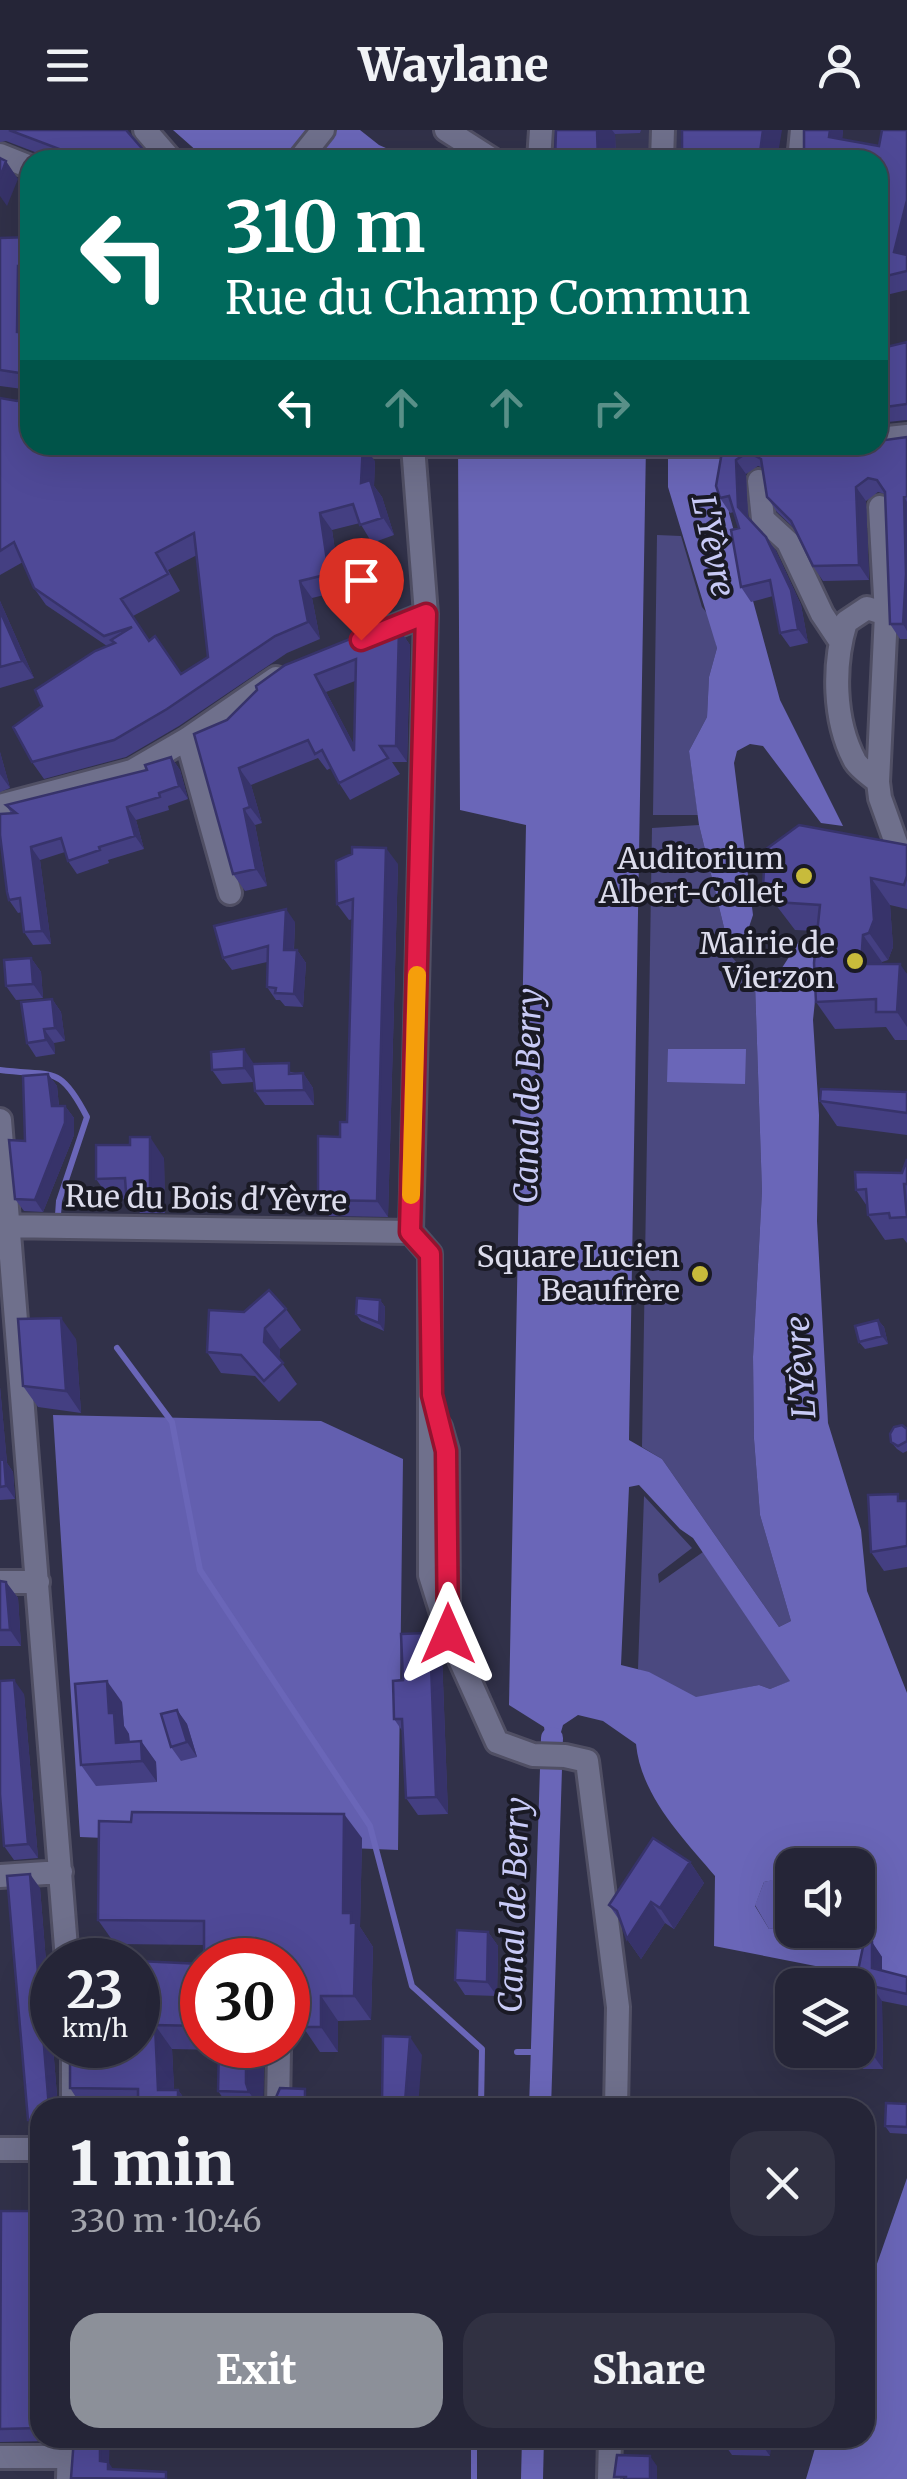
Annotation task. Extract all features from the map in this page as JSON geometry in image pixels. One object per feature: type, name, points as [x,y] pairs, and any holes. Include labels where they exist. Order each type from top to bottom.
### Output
[{"type":"street","points":[[145,130],[162,150]]},
{"type":"street","points":[[307,150],[323,130]]},
{"type":"street","points":[[446,130],[477,150]]},
{"type":"street","points":[[414,455],[426,614],[410,1232],[430,1254],[432,1395],[446,1451],[448,1634],[496,1742],[534,1755],[576,1759],[618,2008],[616,2098]]},
{"type":"street","points":[[759,482],[763,519],[788,542],[822,614],[840,641]]},
{"type":"street","points":[[880,507],[886,614],[878,782],[895,851]]},
{"type":"street","points":[[878,782],[856,763],[844,728],[835,675],[846,622],[867,608],[886,614]]},
{"type":"street","points":[[344,646],[426,614]]},
{"type":"street","points":[[0,806],[132,770],[187,739],[295,665]]},
{"type":"street","points":[[187,739],[230,893]]},
{"type":"street","points":[[0,1120],[5,1226],[65,1938]]},
{"type":"street","name":"Rue du Bois d'Yèvre","points":[[5,1226],[410,1232]]},
{"type":"street","points":[[0,1582],[38,1582]]},
{"type":"street","points":[[0,1876],[60,1872]]},
{"type":"street","points":[[73,2068],[73,2098]]},
{"type":"street","points":[[278,2098],[279,2068]]},
{"type":"street","points":[[0,2149],[30,2150]]},
{"type":"street","points":[[609,2479],[610,2448]]},
{"type":"street","points":[[0,2457],[68,2458]]},
{"type":"shaded area","points":[[570,130],[698,130],[698,150],[570,150]]},
{"type":"shaded area","points":[[657,535],[681,536],[717,648],[709,677],[707,717],[689,751],[698,815],[653,815]]},
{"type":"shaded area","name":"Square Lucien Beaufrère","points":[[699,825],[731,956],[755,984],[762,1191],[753,1357],[754,1439],[760,1515],[791,1621],[779,1627],[662,1459],[642,1447],[652,828]]},
{"type":"shaded area","points":[[53,1415],[321,1421],[403,1459],[398,1850],[80,1837]]},
{"type":"shaded area","points":[[644,1496],[692,1548],[658,1574],[659,1583],[703,1552],[791,1681],[770,1689],[759,1685],[696,1698],[638,1669]]},
{"type":"shaded area","points":[[775,1879],[775,1928],[769,1929],[755,1905],[764,1882]]},
{"type":"water","points":[[173,130],[360,130],[390,150],[196,150]]},
{"type":"water","name":"L'Yèvre","points":[[458,455],[646,455],[629,1440],[662,1459],[779,1627],[791,1621],[760,1515],[754,1439],[753,1357],[762,1191],[755,984],[778,974],[800,940],[821,942],[813,1020],[819,1115],[817,1221],[828,1423],[861,1530],[867,1591],[907,1693],[907,1984],[875,1978],[875,1968],[826,1968],[714,1946],[715,1876],[655,1799],[636,1744],[603,1721],[578,1715],[563,1725],[557,1746],[547,1746],[544,1727],[509,1705],[526,825],[460,810]],"holes":[[[639,1485],[693,1538],[790,1681],[770,1689],[759,1685],[696,1697],[649,1672],[621,1665],[629,1487]]]},
{"type":"water","name":"L'Yèvre","points":[[668,455],[727,455],[729,513],[780,700],[843,826],[821,823],[763,746],[750,744],[737,751],[734,763],[753,915],[747,933],[731,956],[699,825],[689,751],[707,717],[709,677],[717,648],[668,487]]},
{"type":"water","points":[[668,1049],[746,1049],[745,1084],[667,1082]]},
{"type":"water","points":[[907,2178],[907,2479],[806,2479],[815,2448],[875,2448],[875,2269]]},
{"type":"building","points":[[9,130],[126,130],[143,150],[62,150]]},
{"type":"building","points":[[556,130],[597,130],[598,150],[555,150]]},
{"type":"building","points":[[682,130],[763,130],[760,150],[682,150]]},
{"type":"building","points":[[804,130],[830,130],[829,137],[879,146],[882,130],[907,130],[907,200],[894,252],[907,255],[907,271],[888,276],[888,150],[804,150]]},
{"type":"building","points":[[20,237],[20,373],[0,370],[0,238]]},
{"type":"building","points":[[907,342],[907,404],[888,407],[888,347]]},
{"type":"building","points":[[0,398],[20,399],[20,455],[362,455],[361,483],[370,480],[382,518],[360,525],[353,504],[320,513],[329,574],[300,581],[308,622],[275,636],[114,740],[32,762],[13,727],[42,706],[35,690],[95,651],[115,643],[111,640],[132,627],[104,636],[34,588],[14,542],[0,551]],"holes":[[[194,533],[208,657],[181,674],[155,636],[149,641],[121,599],[168,574],[156,553]]]},
{"type":"building","points":[[907,437],[903,624],[890,624],[885,492],[877,480],[868,478],[856,487],[859,565],[813,566],[791,521],[767,497],[761,459],[754,455],[888,455],[888,440]]},
{"type":"building","points":[[721,455],[744,455],[736,460],[738,507],[766,537],[791,590],[798,629],[780,633],[770,580],[741,587],[731,530],[739,528],[729,496],[720,498],[716,486]]},
{"type":"building","points":[[364,568],[373,595],[347,608],[340,577]]},
{"type":"building","points":[[0,611],[22,661],[0,667]]},
{"type":"building","points":[[390,623],[399,629],[396,746],[380,746],[388,758],[339,783],[322,750],[315,754],[308,740],[239,768],[250,807],[244,809],[256,869],[233,874],[194,734],[227,720],[257,690],[256,686],[285,665]],"holes":[[[356,659],[354,751],[315,675]]]},
{"type":"building","points":[[171,757],[179,786],[159,793],[160,797],[127,807],[135,836],[68,861],[61,838],[31,847],[42,931],[24,932],[20,898],[9,900],[7,892],[0,814],[16,813],[6,805],[147,770],[145,765]]},
{"type":"building","points":[[799,825],[907,845],[904,885],[871,878],[874,920],[869,933],[863,935],[861,964],[900,964],[897,1012],[876,1012],[876,999],[816,1002],[814,963],[820,905],[775,902],[763,888],[765,850]]},
{"type":"building","points":[[352,847],[386,848],[377,1201],[318,1200],[318,1136],[340,1137],[340,1122],[347,1122],[353,899],[337,904],[336,861],[352,854]]},
{"type":"building","points":[[286,909],[284,950],[297,950],[294,994],[275,993],[276,988],[267,987],[268,946],[223,958],[214,926]]},
{"type":"building","points":[[31,958],[33,984],[6,986],[4,960]]},
{"type":"building","points":[[52,999],[55,1028],[44,1029],[46,1040],[27,1043],[21,1002]]},
{"type":"building","points":[[244,1049],[244,1068],[212,1070],[211,1052]]},
{"type":"building","points":[[289,1063],[289,1074],[303,1073],[304,1090],[255,1091],[252,1064]]},
{"type":"building","points":[[48,1074],[52,1106],[65,1106],[65,1123],[35,1200],[15,1199],[9,1140],[25,1141],[23,1076]]},
{"type":"building","points":[[821,1089],[907,1092],[907,1113],[820,1101]]},
{"type":"building","points":[[130,1137],[150,1137],[150,1192],[126,1192],[125,1178],[96,1179],[96,1145],[130,1145]]},
{"type":"building","points":[[907,1159],[907,1217],[890,1218],[889,1213],[868,1215],[866,1189],[856,1190],[855,1172],[902,1173]]},
{"type":"building","points":[[269,1290],[286,1309],[265,1328],[264,1342],[283,1363],[264,1381],[241,1355],[207,1352],[209,1310],[244,1312]]},
{"type":"building","points":[[357,1298],[380,1300],[379,1323],[356,1314]]},
{"type":"building","points":[[61,1318],[66,1391],[23,1386],[18,1319]]},
{"type":"building","points":[[878,1320],[882,1336],[859,1342],[855,1326]]},
{"type":"building","points":[[902,1425],[907,1429],[907,1441],[898,1446],[891,1442],[890,1434],[894,1427]]},
{"type":"building","points":[[4,1459],[6,1486],[0,1487],[0,1460]]},
{"type":"building","points":[[898,1494],[898,1501],[907,1501],[907,1546],[871,1552],[868,1495]]},
{"type":"building","points":[[0,1581],[6,1582],[10,1630],[0,1630]]},
{"type":"building","points":[[427,1633],[436,1797],[406,1798],[402,1719],[394,1719],[393,1681],[403,1680],[401,1634]]},
{"type":"building","points":[[14,1680],[28,1844],[4,1846],[0,1681]]},
{"type":"building","points":[[107,1681],[116,1743],[141,1741],[142,1761],[81,1765],[75,1684]]},
{"type":"building","points":[[177,1710],[187,1742],[171,1747],[161,1714]]},
{"type":"building","points":[[132,1812],[344,1814],[343,1913],[351,1913],[351,1923],[356,1922],[354,1996],[321,1996],[321,2027],[310,2027],[310,1938],[204,1938],[204,1921],[98,1920],[99,1821],[131,1822]]},
{"type":"building","points":[[653,1838],[690,1862],[660,1908],[651,1902],[627,1939],[617,1911],[609,1905]]},
{"type":"building","points":[[30,1874],[35,1938],[30,1938],[30,2068],[46,2068],[48,2098],[30,2098],[28,2120],[7,1876]]},
{"type":"building","points":[[457,1930],[488,1932],[487,1982],[455,1980]]},
{"type":"building","points":[[863,1948],[872,1948],[872,1968],[859,1968]]},
{"type":"building","points":[[160,1962],[180,1963],[180,2026],[160,2025]]},
{"type":"building","points":[[875,1969],[907,1977],[907,1994],[875,1987]]},
{"type":"building","points":[[383,2036],[410,2037],[405,2098],[382,2098]]},
{"type":"building","points":[[70,2068],[157,2068],[158,2090],[178,2090],[178,2098],[138,2098],[138,2089],[70,2088]]},
{"type":"building","points":[[218,2068],[246,2068],[249,2092],[218,2091]]},
{"type":"building","points":[[280,2088],[305,2089],[305,2098],[276,2098]]},
{"type":"building","points":[[886,2103],[907,2104],[907,2127],[885,2126]]},
{"type":"building","points":[[1,2211],[30,2211],[30,2428],[0,2429]]},
{"type":"building","points":[[73,2448],[100,2448],[100,2461],[108,2462],[108,2469],[166,2472],[166,2479],[71,2478]]},
{"type":"building","points":[[617,2455],[650,2456],[650,2479],[614,2477]]},
{"type":"waterway","points":[[0,1070],[43,1074],[61,1080],[87,1117],[59,1201],[58,1215]]},
{"type":"waterway","points":[[117,1348],[172,1422],[200,1570],[370,1826],[412,1986],[482,2049],[481,2098]]},
{"type":"waterway","name":"Canal de Berry","points":[[540,2098],[552,1738]]},
{"type":"waterway","points":[[517,2052],[542,2052]]},
{"type":"waterway","points":[[474,2448],[474,2479]]},
{"type":"waterway","name":"Canal de Berry","points":[[532,2479],[533,2448]]},
{"type":"slow traffic","points":[[411,1195],[417,975]]},
{"type":"place","name":"Auditorium Albert-Collet","points":[[804,876]]},
{"type":"place","name":"Mairie de Vierzon","points":[[855,961]]},
{"type":"place","name":"Square Lucien Beaufrère","points":[[700,1274]]},
{"type":"route","points":[[361,640],[426,614],[410,1232],[430,1254],[432,1395],[446,1451],[448,1634]]}]
